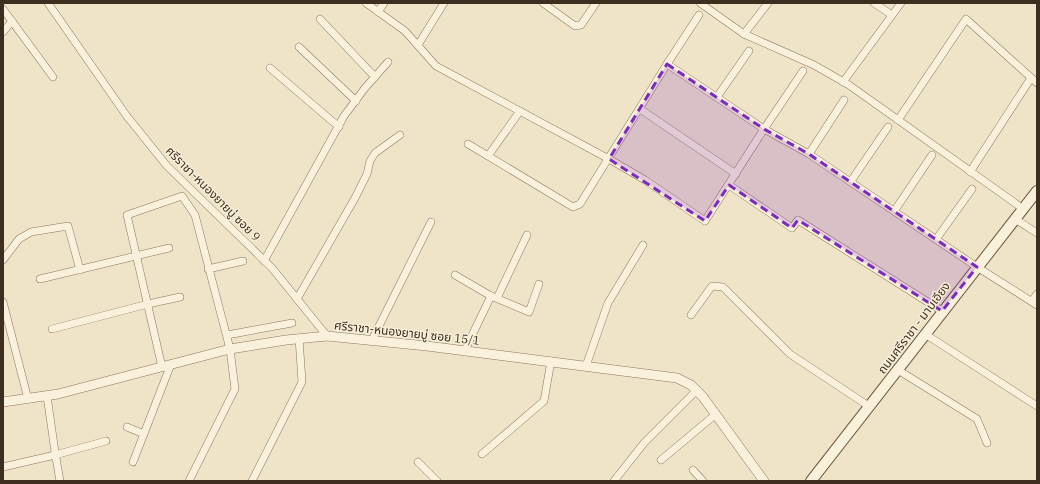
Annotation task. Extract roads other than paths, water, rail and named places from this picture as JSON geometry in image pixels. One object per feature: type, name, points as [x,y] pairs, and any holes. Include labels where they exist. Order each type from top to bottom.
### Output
[{"type":"main road","name":"ถนนศรีราชา - มาบเอียง","points":[[811,481],[870,407],[1022,208],[1037,191]]},
{"type":"street","name":"ศรีราชา-หนองยายบู่ ซอย 9","points":[[48,3],[126,115],[167,166],[264,260],[327,336]]},
{"type":"street","points":[[366,3],[405,31],[436,66],[609,159],[645,180],[705,221],[803,71]]},
{"type":"street","points":[[378,12],[384,3]]},
{"type":"street","points":[[418,46],[444,3]]},
{"type":"street","points":[[544,3],[575,26],[581,25],[596,3]]},
{"type":"street","points":[[700,3],[744,34],[814,65],[843,82],[1022,208]]},
{"type":"street","points":[[744,34],[768,3]]},
{"type":"street","points":[[874,3],[892,16]]},
{"type":"street","points":[[843,82],[901,3]]},
{"type":"street","points":[[3,9],[53,77]]},
{"type":"street","points":[[468,144],[573,207],[580,204],[699,15]]},
{"type":"street","points":[[320,19],[375,77]]},
{"type":"street","points":[[898,120],[966,19],[1034,81],[970,172]]},
{"type":"street","points":[[3,32],[12,21]]},
{"type":"street","points":[[299,47],[356,100]]},
{"type":"street","points":[[717,97],[749,51]]},
{"type":"street","points":[[264,260],[338,126],[356,100],[388,62]]},
{"type":"street","points":[[667,64],[764,129],[809,154],[895,210],[977,267],[1034,303],[1037,294]]},
{"type":"street","points":[[270,68],[338,126]]},
{"type":"street","points":[[809,154],[844,100]]},
{"type":"street","points":[[640,109],[736,174]]},
{"type":"street","points":[[488,156],[520,111]]},
{"type":"street","points":[[851,182],[888,127]]},
{"type":"street","points":[[297,299],[355,198],[367,174],[370,161],[375,153],[400,135]]},
{"type":"street","points":[[895,210],[932,155]]},
{"type":"street","points":[[729,185],[792,228],[798,220],[942,311]]},
{"type":"street","points":[[937,238],[972,189]]},
{"type":"street","points":[[133,462],[167,366],[148,304],[127,215],[182,196],[195,215],[227,335],[235,388],[189,481]]},
{"type":"street","points":[[1015,219],[1037,233]]},
{"type":"street","points":[[372,340],[431,222]]},
{"type":"street","points":[[3,260],[19,239],[31,232],[68,226],[80,270]]},
{"type":"street","points":[[465,350],[527,235]]},
{"type":"street","points":[[586,366],[608,303],[643,245]]},
{"type":"street","points":[[40,279],[169,248]]},
{"type":"street","points":[[208,268],[243,261]]},
{"type":"street","points":[[455,276],[494,297],[529,312],[540,284]]},
{"type":"street","points":[[691,314],[712,286],[722,287],[790,354],[870,407]]},
{"type":"street","points":[[52,329],[180,297]]},
{"type":"street","points":[[3,302],[28,399]]},
{"type":"street","points":[[227,335],[292,323]]},
{"type":"street","points":[[925,334],[1037,406]]},
{"type":"street","name":"ศรีราชา-หนองยายบู่ ซอย 15/1","points":[[3,402],[47,396],[230,349],[299,338],[327,336],[372,340],[465,350],[677,378],[691,385],[696,390],[716,414],[764,481]]},
{"type":"street","points":[[252,481],[302,382],[299,338]]},
{"type":"street","points":[[482,454],[544,401],[551,361]]},
{"type":"street","points":[[898,370],[977,419],[987,443]]},
{"type":"street","points":[[614,481],[644,443],[696,390]]},
{"type":"street","points":[[47,396],[60,481]]},
{"type":"street","points":[[660,460],[716,414]]},
{"type":"street","points":[[127,427],[144,434]]},
{"type":"street","points":[[3,467],[106,441]]},
{"type":"street","points":[[418,462],[437,481]]},
{"type":"street","points":[[693,470],[703,481]]}]
